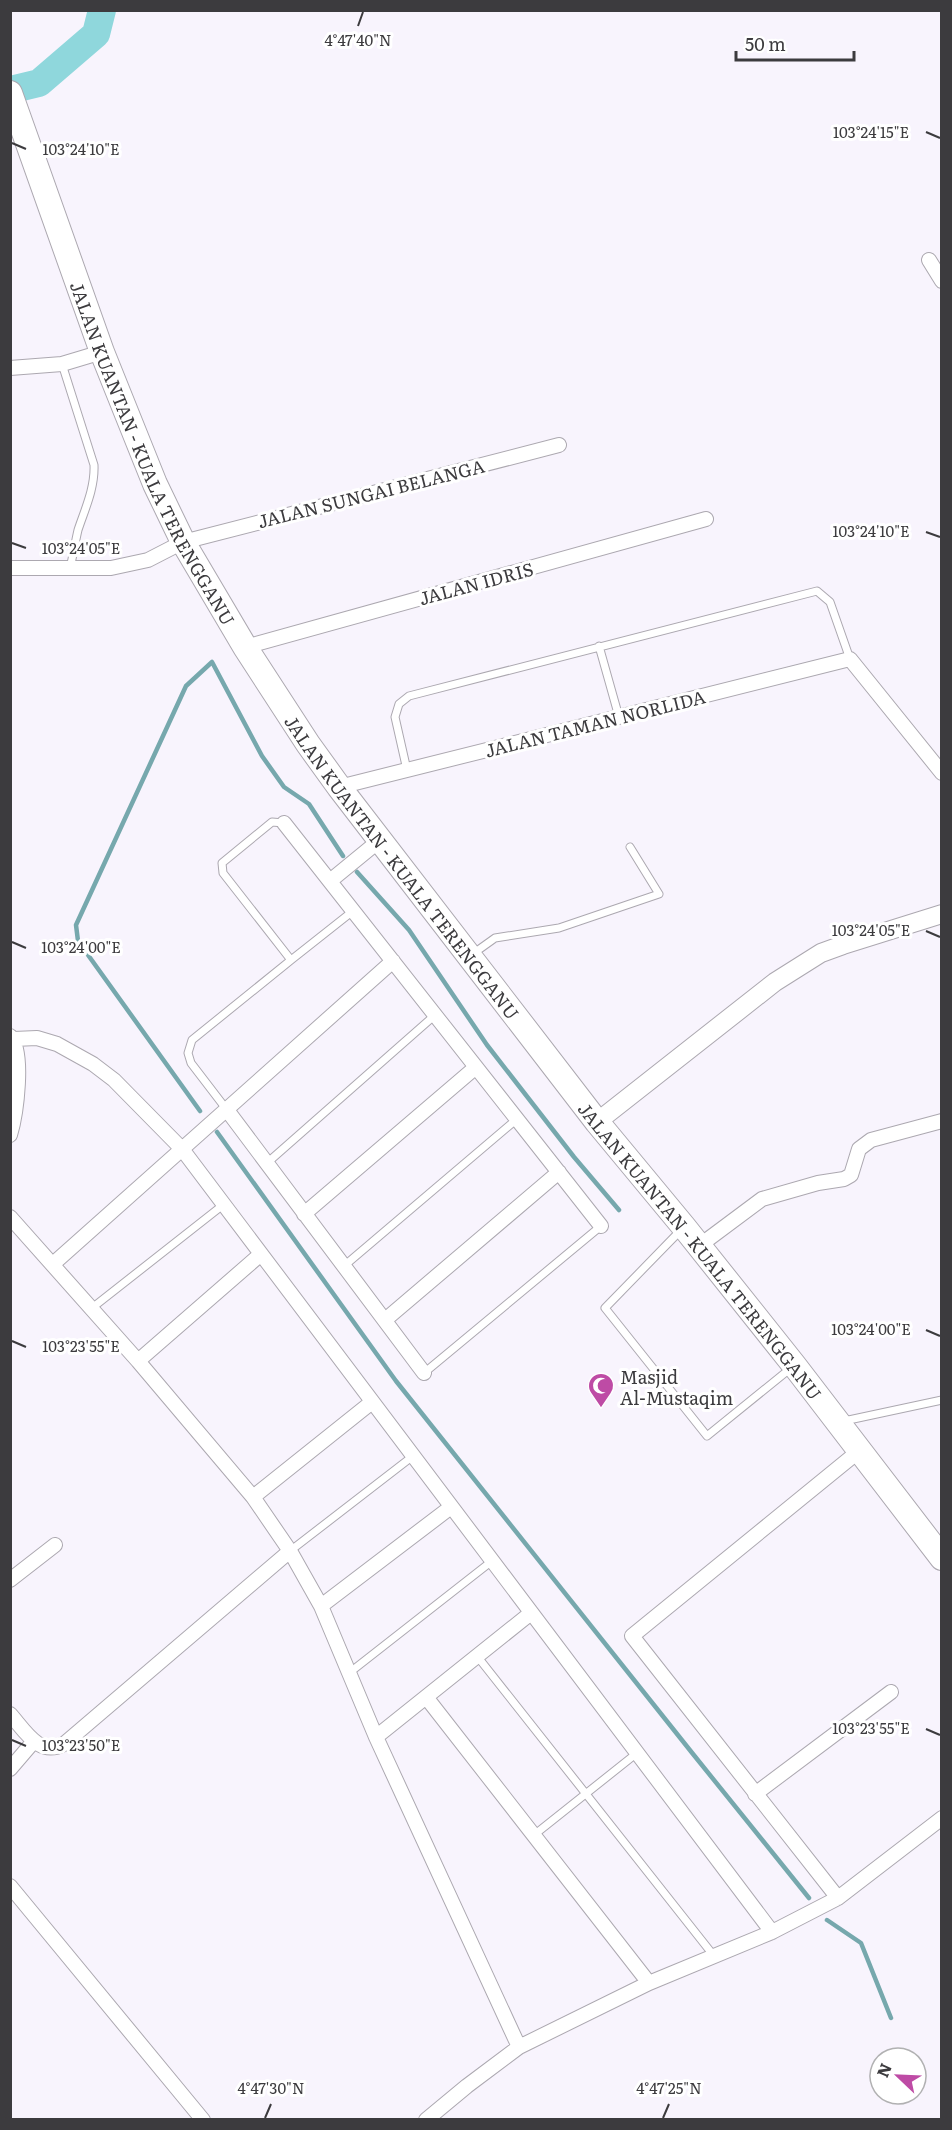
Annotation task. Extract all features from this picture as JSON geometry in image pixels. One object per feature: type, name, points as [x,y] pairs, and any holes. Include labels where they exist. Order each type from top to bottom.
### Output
[{"type":"highway","name":"JALAN KUANTAN - KUALA TERENGGANU","points":[[10,93],[102,352],[155,484],[183,542],[245,646],[339,788],[597,1122],[794,1365],[942,1558]]},
{"type":"street","points":[[929,260],[942,281]]},
{"type":"street","points":[[10,368],[62,364],[102,352]]},
{"type":"street","name":"JALAN SUNGAI BELANGA","points":[[10,568],[111,568],[148,560],[183,542],[559,445]]},
{"type":"street","name":"JALAN IDRIS","points":[[245,646],[706,519]]},
{"type":"street","points":[[850,659],[942,773]]},
{"type":"street","name":"JALAN TAMAN NORLIDA","points":[[339,788],[850,659]]},
{"type":"street","points":[[284,824],[601,1226]]},
{"type":"street","points":[[330,881],[380,840]]},
{"type":"street","points":[[597,1122],[775,982],[821,953],[942,914]]},
{"type":"street","points":[[53,1264],[393,961]]},
{"type":"street","points":[[10,1135],[14,1123],[19,1058],[12,1037],[37,1038],[57,1044],[93,1064],[114,1080],[182,1149],[772,1932]]},
{"type":"street","points":[[304,1214],[476,1067]]},
{"type":"street","points":[[226,1110],[424,1373]]},
{"type":"street","points":[[699,1246],[762,1199],[818,1183],[844,1179],[851,1175],[859,1149],[871,1140],[942,1121]]},
{"type":"street","points":[[385,1320],[559,1172]]},
{"type":"street","points":[[10,1217],[138,1361],[253,1497],[290,1551],[321,1606],[376,1737],[519,2047]]},
{"type":"street","points":[[138,1361],[261,1254]]},
{"type":"street","points":[[253,1497],[372,1402]]},
{"type":"street","points":[[837,1899],[632,1636],[860,1451]]},
{"type":"street","points":[[321,1606],[451,1507]]},
{"type":"street","points":[[10,1580],[55,1545]]},
{"type":"street","points":[[10,1714],[34,1741],[48,1749],[64,1744],[290,1551]]},
{"type":"street","points":[[376,1737],[531,1613]]},
{"type":"street","points":[[755,1794],[891,1692]]},
{"type":"street","points":[[426,1697],[649,1983]]},
{"type":"street","points":[[10,1769],[34,1741]]},
{"type":"street","points":[[426,2120],[519,2047],[649,1983],[772,1932],[837,1899],[942,1818]]},
{"type":"street","points":[[10,1886],[203,2120]]},
{"type":"lane","points":[[62,364],[94,465],[91,493],[70,568]]},
{"type":"lane","points":[[407,770],[395,717],[399,704],[409,696],[817,591],[830,602],[850,659]]},
{"type":"lane","points":[[599,646],[619,717]]},
{"type":"lane","points":[[284,824],[272,822],[222,863],[223,873],[291,960]]},
{"type":"lane","points":[[469,956],[495,938],[559,928],[659,894],[630,847]]},
{"type":"lane","points":[[226,1110],[191,1063],[188,1053],[192,1040],[353,911]]},
{"type":"lane","points":[[267,1163],[435,1015]]},
{"type":"lane","points":[[344,1266],[517,1119]]},
{"type":"lane","points":[[92,1308],[223,1205]]},
{"type":"lane","points":[[424,1373],[601,1226]]},
{"type":"lane","points":[[684,1227],[605,1308],[707,1436],[794,1365]]},
{"type":"lane","points":[[838,1423],[942,1400]]},
{"type":"lane","points":[[290,1551],[413,1456]]},
{"type":"lane","points":[[349,1673],[492,1561]]},
{"type":"lane","points":[[477,1656],[714,1956]]},
{"type":"lane","points":[[534,1835],[637,1753]]},
{"type":"waterway","points":[[10,90],[39,83],[96,34],[102,10]]},
{"type":"waterway","points":[[200,1111],[78,941],[76,925],[186,686],[212,662],[262,756],[284,787],[309,804],[343,856]]},
{"type":"waterway","points":[[357,872],[409,930],[487,1045],[574,1157],[619,1210]]},
{"type":"waterway","points":[[217,1132],[396,1381],[809,1898]]},
{"type":"waterway","points":[[827,1920],[861,1943],[891,2018]]},
{"type":"place","name":"Masjid Al-Mustaqim","points":[[601,1409]]}]
